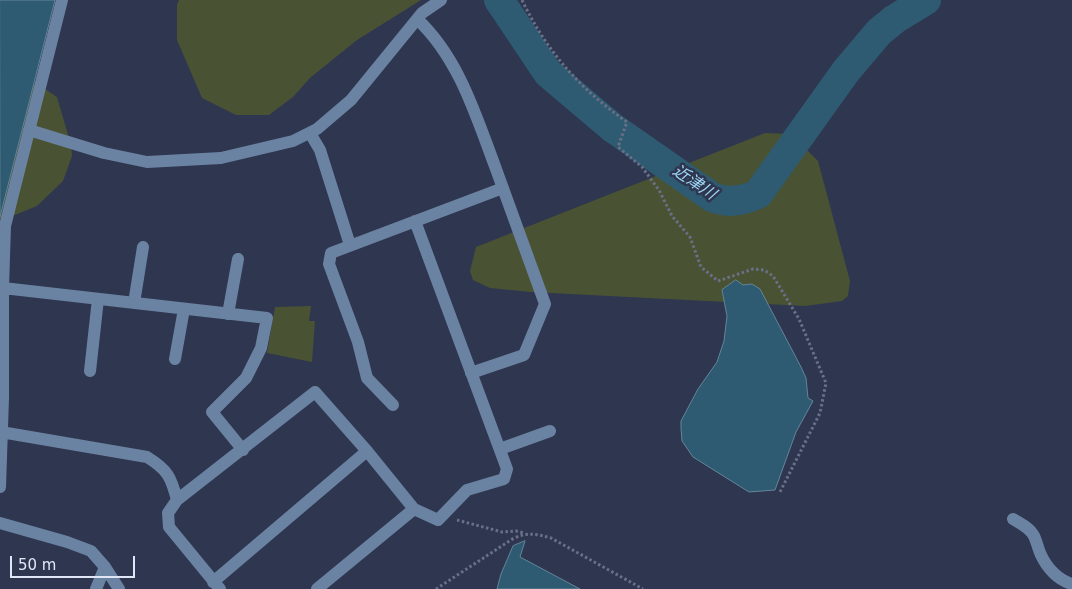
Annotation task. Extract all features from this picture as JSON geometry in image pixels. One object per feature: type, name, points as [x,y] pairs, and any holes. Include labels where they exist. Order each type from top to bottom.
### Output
[{"type":"street","points":[[0,487],[5,226],[62,0]]},
{"type":"street","points":[[30,130],[104,153],[147,162],[221,158],[294,141],[317,129],[351,100],[422,13],[441,0]]},
{"type":"street","points":[[417,19],[430,31],[442,47],[468,95],[545,304],[524,355],[472,373]]},
{"type":"street","points":[[310,133],[320,150],[350,245]]},
{"type":"street","points":[[393,405],[367,378],[358,342],[329,264],[331,253],[503,188]]},
{"type":"street","points":[[367,451],[216,586],[169,527],[168,514],[177,500],[315,392],[367,451],[414,509],[438,520],[467,490],[504,479],[507,469],[415,221]]},
{"type":"street","points":[[134,303],[143,246]]},
{"type":"street","points":[[228,314],[238,259]]},
{"type":"street","points":[[3,288],[267,318],[261,348],[246,378],[212,412],[243,450]]},
{"type":"street","points":[[90,370],[98,299]]},
{"type":"street","points":[[175,359],[184,308]]},
{"type":"street","points":[[500,449],[550,431]]},
{"type":"street","points":[[1,432],[147,457],[162,466],[172,483],[177,500]]},
{"type":"street","points":[[317,589],[414,509]]},
{"type":"street","points":[[1013,518],[1034,535],[1041,556],[1053,573],[1065,582],[1072,584]]},
{"type":"street","points":[[0,523],[67,542],[91,551],[105,567],[118,589]]},
{"type":"street","points":[[96,589],[105,567]]},
{"type":"path","points":[[522,0],[532,22],[564,67],[601,104],[628,122],[618,147],[642,167],[659,190],[672,216],[690,237],[702,267],[718,281],[754,269],[764,270],[773,276],[798,319],[826,382],[820,413],[780,492]]},
{"type":"path","points":[[442,516],[502,532],[516,531],[524,534]]},
{"type":"path","points":[[436,589],[514,538],[534,533],[551,538],[643,589]]},
{"type":"green space","points":[[179,0],[421,0],[357,40],[310,78],[293,97],[269,115],[236,115],[202,98],[177,40],[177,5]]},
{"type":"green space","points":[[0,78],[42,87],[57,97],[71,145],[72,156],[63,181],[37,206],[0,221]]},
{"type":"green space","points":[[765,133],[791,134],[818,161],[850,281],[848,296],[842,301],[805,306],[531,292],[490,288],[473,280],[470,271],[476,247]]},
{"type":"green space","points":[[311,306],[309,321],[315,321],[312,362],[267,353],[275,307]]},
{"type":"water","points":[[0,0],[55,0],[0,217]]},
{"type":"water","points":[[736,280],[743,285],[752,284],[760,289],[801,367],[806,378],[808,398],[813,401],[796,432],[775,490],[749,492],[693,457],[682,441],[681,421],[698,389],[717,362],[724,341],[727,316],[722,290]]},
{"type":"water","points":[[525,541],[520,557],[580,589],[497,589],[513,546]]},
{"type":"waterway","name":"近津川","points":[[499,0],[548,73],[613,128],[712,197],[730,201],[741,200],[758,194],[846,71],[879,32],[895,19],[926,0]]}]
